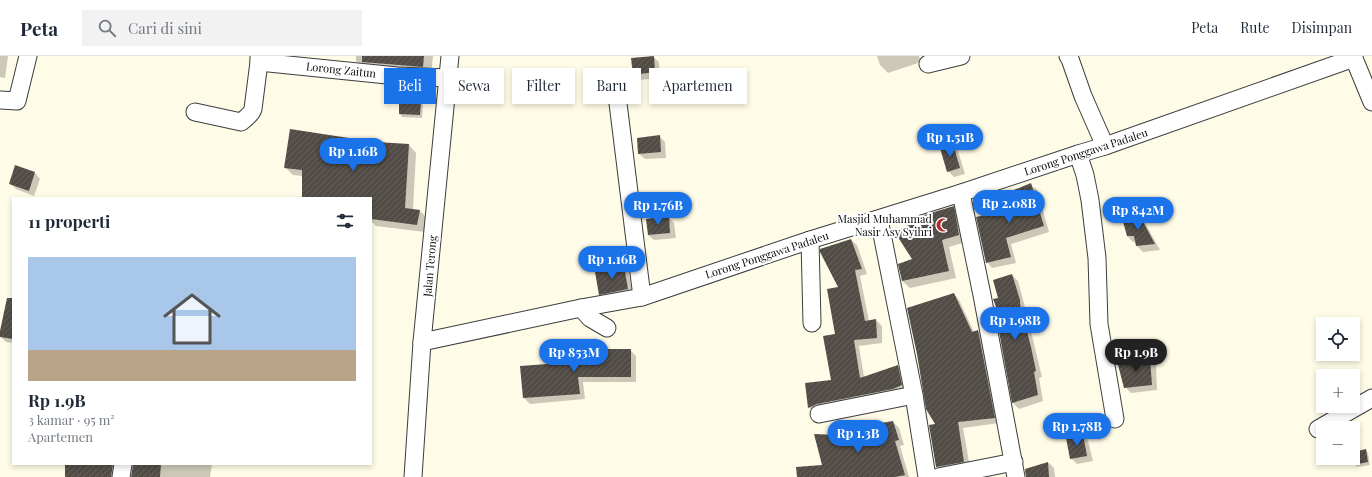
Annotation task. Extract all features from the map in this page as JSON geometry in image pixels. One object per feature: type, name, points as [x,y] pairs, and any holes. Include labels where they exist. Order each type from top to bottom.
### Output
[{"type":"street","points":[[0,100],[17,101],[28,56]]},
{"type":"street","name":"Jalan Terong","points":[[449,68],[450,56]]},
{"type":"street","points":[[928,64],[961,56]]},
{"type":"street","points":[[1068,56],[1083,96],[1105,146]]},
{"type":"street","points":[[1354,57],[1372,102]]},
{"type":"street","name":"Lorong Ponggawa Padaleu","points":[[422,342],[581,308],[642,297],[810,240],[1105,146],[1354,57]]},
{"type":"street","points":[[195,112],[241,122],[244,120],[252,110],[259,59]]},
{"type":"street","name":"Lorong Zaitun","points":[[259,59],[397,76],[444,78]]},
{"type":"street","name":"Jalan Terong","points":[[414,477],[422,342],[445,104]]},
{"type":"street","points":[[618,104],[642,297]]},
{"type":"street","points":[[1078,154],[1085,175],[1090,200],[1097,258],[1100,324],[1115,419]]},
{"type":"street","points":[[938,477],[1015,469],[961,193]]},
{"type":"street","points":[[878,219],[914,395],[927,477]]},
{"type":"street","points":[[810,240],[812,322]]},
{"type":"street","points":[[581,308],[590,318],[607,328]]},
{"type":"street","points":[[819,414],[914,395]]},
{"type":"street","points":[[1332,421],[1372,398]]},
{"type":"street","points":[[121,477],[123,465]]},
{"type":"building","points":[[362,56],[424,56],[423,67],[362,62]]},
{"type":"building","points":[[654,56],[655,68],[649,68],[649,73],[641,74],[641,68],[632,68],[631,58]]},
{"type":"building","points":[[399,104],[421,104],[420,115],[399,114]]},
{"type":"building","points":[[290,129],[362,140],[361,141],[409,144],[405,208],[420,210],[417,225],[372,219],[372,197],[302,197],[302,170],[284,168]]},
{"type":"building","points":[[660,135],[661,152],[638,154],[637,138]]},
{"type":"building","points":[[953,144],[960,168],[947,172],[940,148]]},
{"type":"building","points":[[15,165],[35,172],[29,191],[9,184]]},
{"type":"building","points":[[1031,183],[1044,226],[1006,238],[1011,257],[986,263],[976,217],[1014,208],[1009,192]]},
{"type":"building","points":[[954,206],[959,235],[942,240],[949,271],[902,281],[898,264],[912,259],[894,231],[922,220],[921,216]]},
{"type":"building","points":[[669,216],[670,233],[648,235],[646,219]]},
{"type":"building","points":[[1140,216],[1155,244],[1136,246],[1134,236],[1127,236],[1122,218]]},
{"type":"building","points":[[851,239],[862,269],[855,270],[865,321],[876,319],[877,338],[854,340],[860,378],[898,365],[902,385],[893,389],[817,404],[808,408],[805,383],[831,380],[823,336],[835,334],[827,289],[838,287],[820,252],[820,249]]},
{"type":"building","points":[[624,266],[628,289],[599,295],[595,272]]},
{"type":"building","points":[[1012,274],[1020,300],[1021,320],[1024,320],[1031,347],[1036,371],[1034,372],[1038,395],[1012,403],[998,326],[1003,325],[993,299],[998,298],[993,280]]},
{"type":"building","points":[[954,293],[972,332],[978,330],[995,418],[958,422],[964,462],[936,467],[929,425],[935,424],[926,409],[917,354],[907,308]]},
{"type":"building","points":[[7,298],[12,298],[12,339],[0,337]]},
{"type":"building","points":[[588,349],[631,349],[631,377],[578,377],[580,394],[523,398],[520,366],[588,361]]},
{"type":"building","points":[[1150,358],[1152,385],[1124,388],[1117,361]]},
{"type":"building","points":[[893,421],[899,440],[895,441],[905,475],[895,477],[797,477],[796,467],[822,465],[814,434],[838,435],[858,427]]},
{"type":"building","points":[[1083,434],[1087,456],[1070,459],[1066,438]]},
{"type":"building","points":[[1366,449],[1368,462],[1360,464],[1360,450]]},
{"type":"building","points":[[1048,462],[1049,477],[1026,477],[1025,469]]},
{"type":"building","points":[[65,465],[113,465],[111,477],[65,477]]},
{"type":"building","points":[[133,465],[161,465],[160,477],[131,477]]},
{"type":"place","name":"Masjid Muhammad Nasir Asy Syihri","points":[[943,225]]}]
